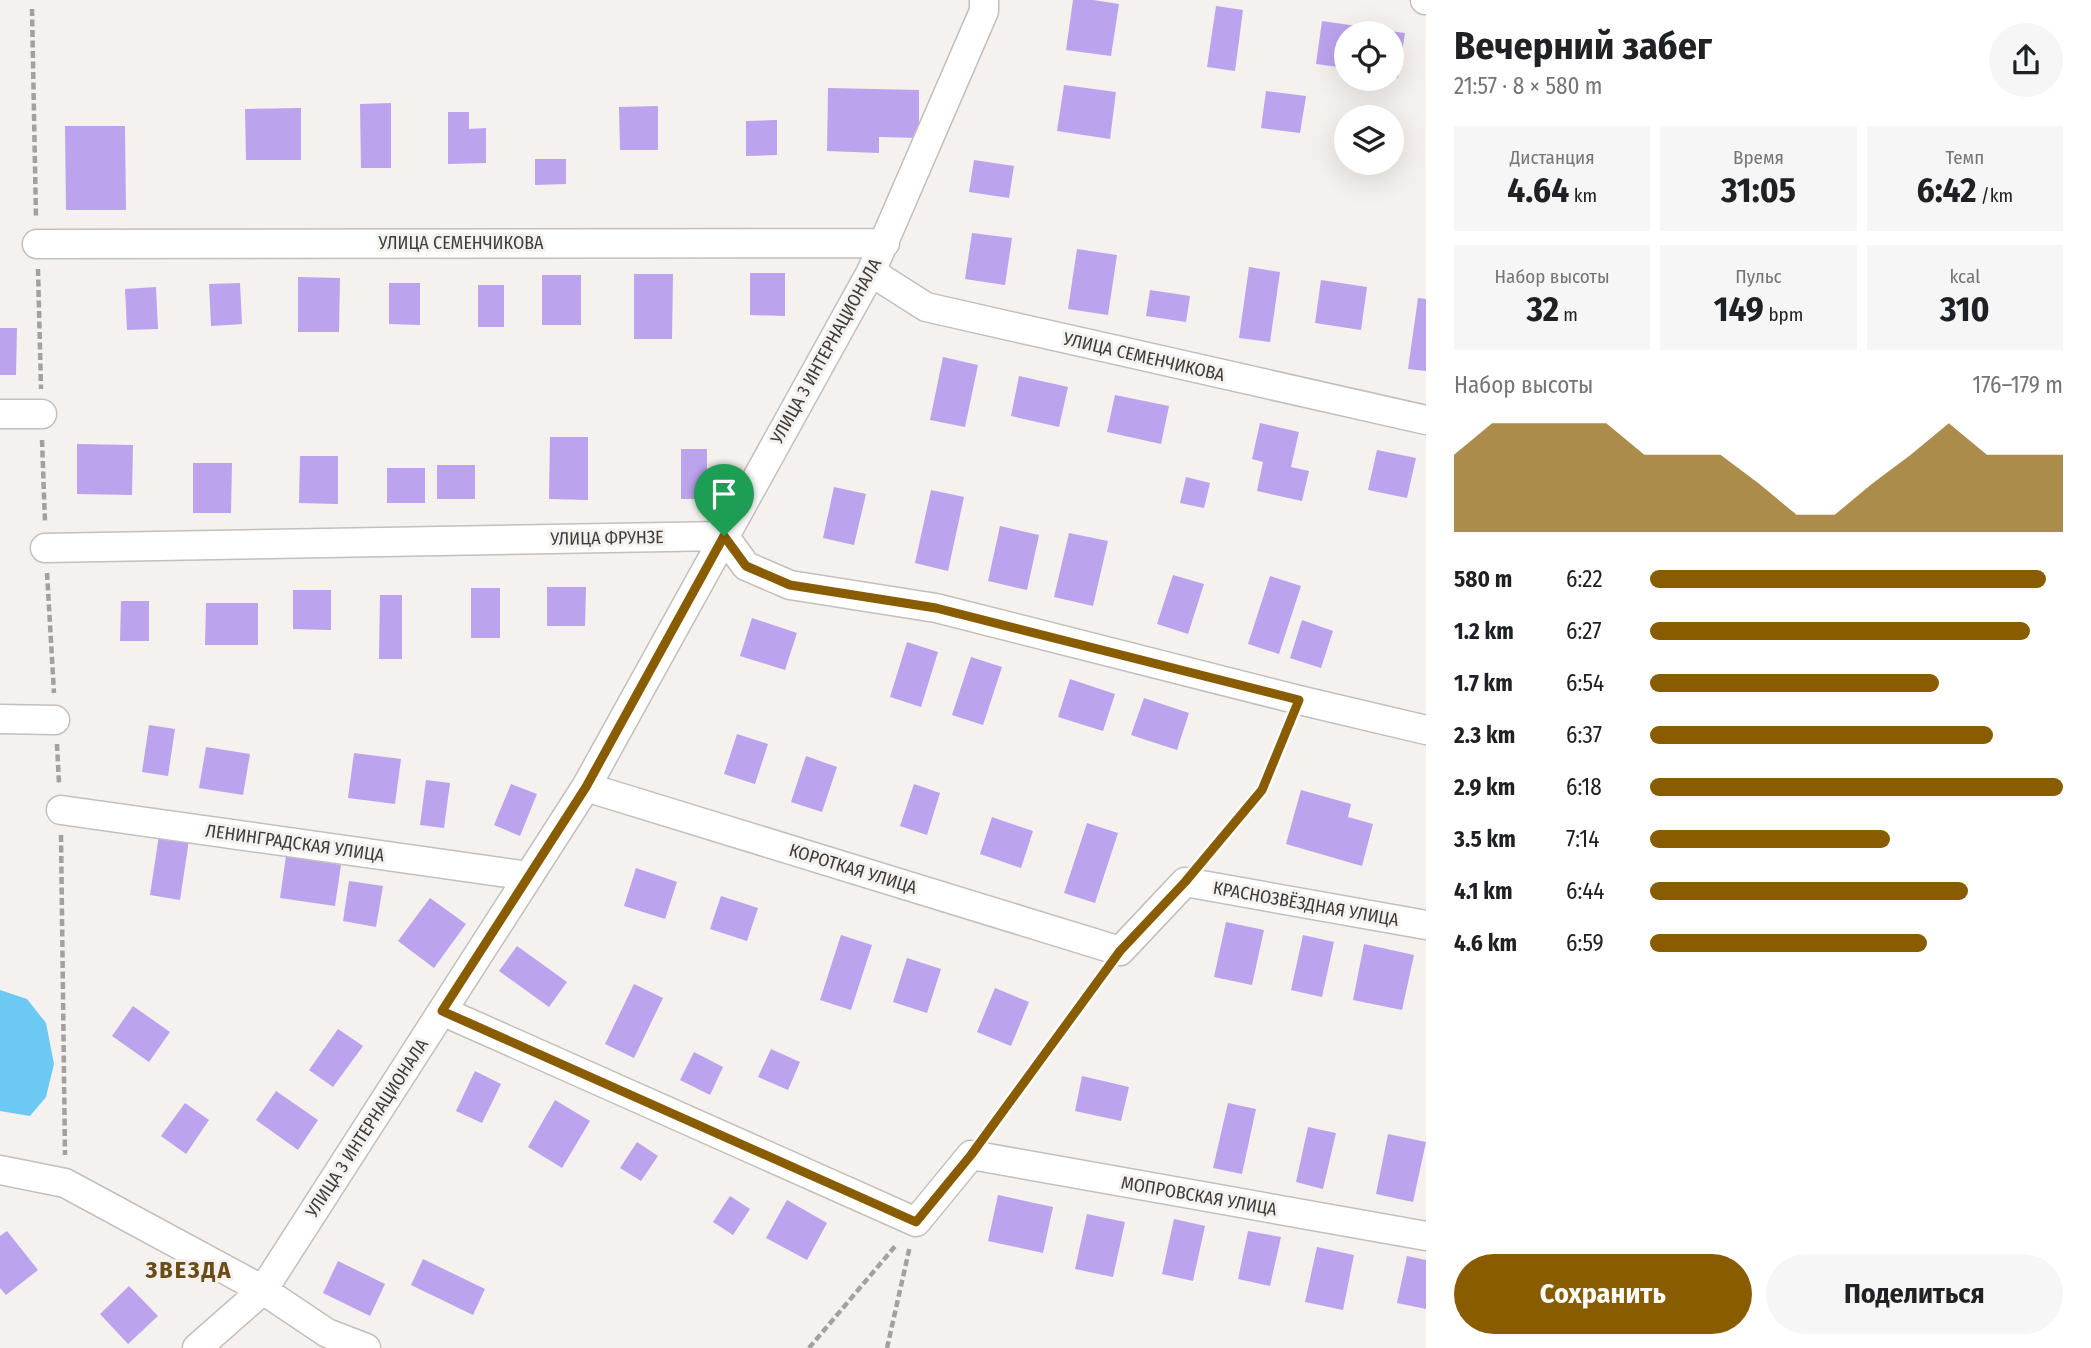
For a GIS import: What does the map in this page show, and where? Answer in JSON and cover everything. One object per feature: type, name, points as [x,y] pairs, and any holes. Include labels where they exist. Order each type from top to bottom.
[{"type":"street","name":"УЛИЦА 3 ИНТЕРНАЦИОНАЛА","points":[[197,1348],[263,1290],[586,787],[871,272],[984,11],[984,0]]},
{"type":"street","name":"УЛИЦА СЕМЕНЧИКОВА","points":[[37,244],[885,243]]},
{"type":"street","name":"УЛИЦА СЕМЕНЧИКОВА","points":[[871,272],[926,307],[1426,420]]},
{"type":"street","points":[[0,414],[42,414]]},
{"type":"street","points":[[724,536],[746,566],[790,585],[936,608],[1426,730]]},
{"type":"street","name":"УЛИЦА ФРУНЗЕ","points":[[46,548],[724,536]]},
{"type":"street","points":[[0,719],[55,720]]},
{"type":"street","name":"КОРОТКАЯ УЛИЦА","points":[[586,787],[1120,951]]},
{"type":"street","name":"ЛЕНИНГРАДСКАЯ УЛИЦА","points":[[61,810],[529,876]]},
{"type":"street","points":[[1120,951],[1185,882]]},
{"type":"street","name":"КРАСНОЗВЁЗДНАЯ УЛИЦА","points":[[1185,882],[1426,925]]},
{"type":"street","points":[[442,1011],[916,1222],[971,1155]]},
{"type":"street","name":"МОПРОВСКАЯ УЛИЦА","points":[[971,1155],[1426,1237]]},
{"type":"street","points":[[0,1170],[65,1183],[263,1290],[327,1334],[366,1348]]},
{"type":"path","points":[[32,9],[46,548],[61,810],[65,1183]]},
{"type":"path","points":[[1185,882],[1262,790],[1299,700]]},
{"type":"path","points":[[971,1155],[1120,951]]},
{"type":"path","points":[[809,1348],[916,1222]]},
{"type":"path","points":[[887,1348],[916,1222]]},
{"type":"water","points":[[0,990],[27,999],[46,1023],[54,1064],[46,1097],[30,1116],[0,1111]]},
{"type":"building","points":[[1073,0],[1119,4],[1111,56],[1066,50]]},
{"type":"building","points":[[1216,6],[1243,10],[1235,71],[1207,67]]},
{"type":"building","points":[[1322,21],[1334,23],[1334,66],[1316,64]]},
{"type":"building","points":[[1064,85],[1116,92],[1110,139],[1057,131]]},
{"type":"building","points":[[828,88],[919,90],[919,138],[879,137],[879,153],[827,151]]},
{"type":"building","points":[[1266,91],[1306,96],[1300,133],[1261,128]]},
{"type":"building","points":[[391,103],[391,168],[361,168],[360,104]]},
{"type":"building","points":[[658,106],[658,150],[620,150],[619,107]]},
{"type":"building","points":[[301,108],[301,160],[246,160],[245,109]]},
{"type":"building","points":[[448,112],[469,112],[469,129],[486,128],[486,163],[448,164]]},
{"type":"building","points":[[777,120],[777,155],[746,156],[746,121]]},
{"type":"building","points":[[65,126],[125,126],[126,210],[66,210]]},
{"type":"building","points":[[535,159],[566,159],[566,184],[535,185]]},
{"type":"building","points":[[974,160],[1014,166],[1009,198],[969,192]]},
{"type":"building","points":[[972,233],[1012,238],[1005,285],[965,279]]},
{"type":"building","points":[[1077,249],[1117,255],[1108,315],[1068,309]]},
{"type":"building","points":[[1249,267],[1280,272],[1270,342],[1239,338]]},
{"type":"building","points":[[750,273],[785,273],[785,316],[750,315]]},
{"type":"building","points":[[634,274],[673,274],[672,339],[634,339]]},
{"type":"building","points":[[542,275],[581,275],[581,325],[542,325]]},
{"type":"building","points":[[298,277],[340,278],[339,332],[298,332]]},
{"type":"building","points":[[1321,280],[1367,287],[1361,330],[1315,323]]},
{"type":"building","points":[[240,283],[242,324],[211,326],[209,284]]},
{"type":"building","points":[[389,283],[420,283],[420,325],[389,324]]},
{"type":"building","points":[[478,285],[504,285],[504,327],[478,327]]},
{"type":"building","points":[[156,287],[158,329],[127,330],[125,289]]},
{"type":"building","points":[[1150,290],[1190,296],[1186,322],[1146,316]]},
{"type":"building","points":[[1418,298],[1426,299],[1426,371],[1408,369]]},
{"type":"building","points":[[0,328],[17,328],[16,375],[0,375]]},
{"type":"building","points":[[943,357],[978,365],[965,427],[930,420]]},
{"type":"building","points":[[1019,376],[1068,387],[1059,427],[1011,416]]},
{"type":"building","points":[[1115,395],[1169,406],[1161,444],[1107,432]]},
{"type":"building","points":[[1260,423],[1299,432],[1291,467],[1309,471],[1302,501],[1257,491],[1263,462],[1252,459]]},
{"type":"building","points":[[550,437],[588,437],[588,500],[549,499]]},
{"type":"building","points":[[77,444],[133,445],[132,495],[77,494]]},
{"type":"building","points":[[681,449],[707,449],[707,499],[681,499]]},
{"type":"building","points":[[1377,450],[1416,458],[1407,498],[1368,490]]},
{"type":"building","points":[[300,456],[338,456],[338,504],[299,503]]},
{"type":"building","points":[[193,463],[232,463],[231,513],[193,513]]},
{"type":"building","points":[[437,465],[475,465],[475,499],[437,499]]},
{"type":"building","points":[[387,468],[425,468],[425,503],[387,503]]},
{"type":"building","points":[[1186,477],[1210,483],[1204,508],[1180,503]]},
{"type":"building","points":[[834,487],[866,494],[854,545],[823,538]]},
{"type":"building","points":[[931,490],[964,497],[948,571],[915,563]]},
{"type":"building","points":[[1000,526],[1039,535],[1027,590],[988,581]]},
{"type":"building","points":[[1069,533],[1108,541],[1093,606],[1054,597]]},
{"type":"building","points":[[1173,575],[1204,584],[1188,634],[1157,624]]},
{"type":"building","points":[[1270,576],[1301,586],[1279,654],[1248,644]]},
{"type":"building","points":[[547,587],[586,587],[585,626],[547,626]]},
{"type":"building","points":[[471,588],[500,588],[500,638],[471,638]]},
{"type":"building","points":[[293,590],[331,590],[331,630],[293,629]]},
{"type":"building","points":[[380,595],[402,595],[402,659],[379,659]]},
{"type":"building","points":[[121,601],[149,601],[149,641],[120,641]]},
{"type":"building","points":[[206,603],[258,603],[258,645],[205,645]]},
{"type":"building","points":[[752,618],[797,633],[785,670],[740,656]]},
{"type":"building","points":[[1302,620],[1333,631],[1321,668],[1290,658]]},
{"type":"building","points":[[907,642],[938,652],[921,707],[890,697]]},
{"type":"building","points":[[971,657],[1002,667],[983,725],[952,715]]},
{"type":"building","points":[[1070,679],[1115,694],[1103,731],[1058,717]]},
{"type":"building","points":[[1144,698],[1189,713],[1177,750],[1131,735]]},
{"type":"building","points":[[149,725],[175,729],[168,776],[142,772]]},
{"type":"building","points":[[737,734],[768,744],[755,784],[724,774]]},
{"type":"building","points":[[206,747],[250,754],[243,795],[199,788]]},
{"type":"building","points":[[354,753],[401,759],[395,804],[348,798]]},
{"type":"building","points":[[806,756],[837,767],[822,812],[791,802]]},
{"type":"building","points":[[426,780],[450,783],[444,828],[420,825]]},
{"type":"building","points":[[511,784],[537,794],[520,836],[494,825]]},
{"type":"building","points":[[914,784],[940,793],[927,835],[900,826]]},
{"type":"building","points":[[1301,790],[1351,804],[1348,817],[1373,824],[1362,866],[1286,844]]},
{"type":"building","points":[[992,817],[1033,831],[1021,868],[980,854]]},
{"type":"building","points":[[1087,823],[1118,833],[1095,903],[1064,893]]},
{"type":"building","points":[[159,835],[189,840],[180,900],[150,895]]},
{"type":"building","points":[[286,856],[341,865],[335,906],[280,898]]},
{"type":"building","points":[[636,868],[677,882],[665,919],[624,906]]},
{"type":"building","points":[[349,881],[383,886],[376,927],[343,921]]},
{"type":"building","points":[[721,896],[758,908],[747,941],[710,929]]},
{"type":"building","points":[[430,898],[466,924],[434,968],[398,941]]},
{"type":"building","points":[[1226,922],[1264,930],[1252,985],[1214,977]]},
{"type":"building","points":[[841,935],[872,945],[851,1010],[820,1000]]},
{"type":"building","points":[[1303,935],[1334,942],[1322,997],[1291,990]]},
{"type":"building","points":[[1364,944],[1414,955],[1402,1010],[1353,1000]]},
{"type":"building","points":[[517,946],[567,982],[549,1007],[499,971]]},
{"type":"building","points":[[907,958],[941,969],[927,1013],[893,1002]]},
{"type":"building","points":[[634,984],[663,998],[634,1058],[605,1044]]},
{"type":"building","points":[[995,988],[1029,1002],[1011,1046],[977,1032]]},
{"type":"building","points":[[133,1006],[170,1032],[149,1062],[112,1036]]},
{"type":"building","points":[[338,1029],[363,1046],[333,1087],[309,1070]]},
{"type":"building","points":[[771,1049],[800,1062],[788,1090],[758,1077]]},
{"type":"building","points":[[694,1052],[723,1067],[710,1095],[680,1080]]},
{"type":"building","points":[[475,1071],[501,1084],[482,1123],[456,1111]]},
{"type":"building","points":[[1082,1076],[1129,1087],[1121,1121],[1075,1111]]},
{"type":"building","points":[[276,1091],[318,1120],[298,1150],[256,1120]]},
{"type":"building","points":[[555,1100],[590,1121],[562,1168],[528,1147]]},
{"type":"building","points":[[185,1103],[209,1120],[186,1154],[161,1136]]},
{"type":"building","points":[[1228,1103],[1256,1109],[1242,1174],[1213,1168]]},
{"type":"building","points":[[1308,1127],[1336,1133],[1323,1189],[1296,1182]]},
{"type":"building","points":[[1388,1134],[1426,1142],[1413,1202],[1376,1194]]},
{"type":"building","points":[[637,1142],[658,1156],[641,1181],[620,1168]]},
{"type":"building","points":[[998,1195],[1053,1207],[1043,1253],[988,1241]]},
{"type":"building","points":[[730,1196],[750,1209],[733,1235],[713,1222]]},
{"type":"building","points":[[787,1200],[827,1223],[807,1260],[766,1238]]},
{"type":"building","points":[[1087,1214],[1125,1222],[1113,1277],[1075,1269]]},
{"type":"building","points":[[1174,1219],[1205,1226],[1193,1281],[1162,1274]]},
{"type":"building","points":[[7,1231],[38,1270],[6,1295],[0,1288],[0,1236]]},
{"type":"building","points":[[1248,1231],[1281,1237],[1270,1286],[1238,1279]]},
{"type":"building","points":[[1317,1247],[1354,1255],[1343,1310],[1305,1302]]},
{"type":"building","points":[[1407,1256],[1426,1260],[1426,1309],[1397,1303]]},
{"type":"building","points":[[423,1259],[485,1289],[473,1315],[411,1285]]},
{"type":"building","points":[[338,1261],[385,1284],[370,1316],[323,1293]]},
{"type":"building","points":[[129,1286],[158,1316],[128,1344],[100,1314]]},
{"type":"district","name":"ЗВЕЗДА","points":[[189,1270]]},
{"type":"route","points":[[724,536],[746,566],[790,585],[936,608],[1299,700],[1262,790],[1185,882],[1120,951],[971,1155],[916,1222],[442,1011],[586,787],[724,536]]}]
